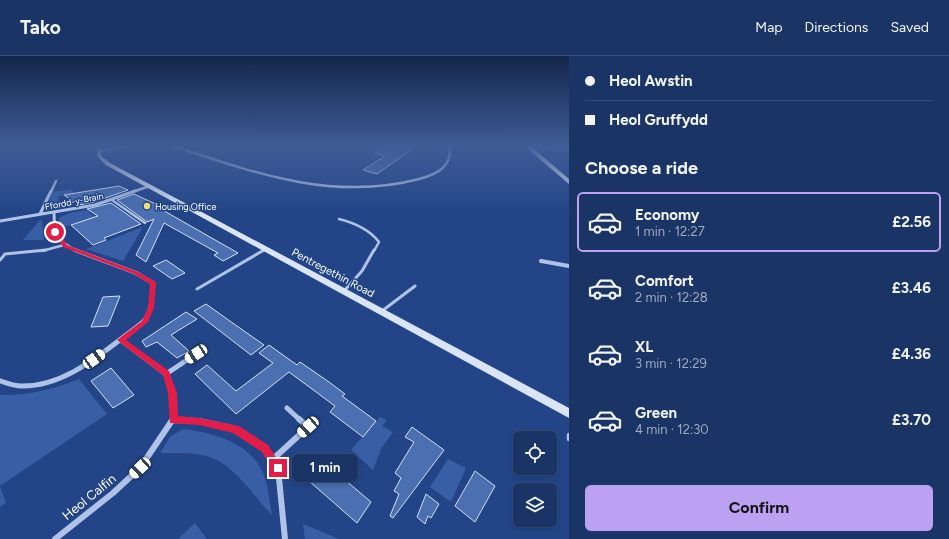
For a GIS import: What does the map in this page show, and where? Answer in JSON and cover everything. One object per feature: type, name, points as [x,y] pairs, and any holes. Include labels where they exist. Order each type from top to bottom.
[{"type":"street","name":"Pentregethin Road","points":[[115,168],[569,412]]},
{"type":"street","points":[[245,168],[296,183],[326,187],[359,188],[408,182],[435,174],[443,168]]},
{"type":"street","points":[[552,168],[569,182]]},
{"type":"street","points":[[40,214],[56,181]]},
{"type":"street","name":"Ffordd-y-Brain","points":[[0,221],[112,200],[150,186]]},
{"type":"street","points":[[0,382],[20,386],[49,382],[74,372],[121,340],[144,322],[151,308],[153,284],[136,273],[64,245],[54,229],[54,212]]},
{"type":"street","points":[[541,261],[569,266]]},
{"type":"street","points":[[121,340],[166,374],[172,393],[173,420],[199,422],[236,429],[265,448],[278,468],[285,539]]},
{"type":"street","points":[[166,374],[196,354]]},
{"type":"street","points":[[272,460],[308,427],[287,408]]},
{"type":"street","name":"Heol Calfin","points":[[55,539],[113,493],[140,468],[173,420]]},
{"type":"lane","points":[[112,200],[145,223]]},
{"type":"lane","points":[[339,219],[351,222],[363,228],[374,235],[379,242],[362,271],[344,291]]},
{"type":"lane","points":[[0,260],[5,254],[38,252],[64,245]]},
{"type":"lane","points":[[197,289],[265,249]]},
{"type":"lane","points":[[382,311],[415,286]]},
{"type":"shaded area","points":[[72,189],[73,194],[58,196],[59,205],[70,203],[70,205],[54,208],[46,206],[53,192]]},
{"type":"shaded area","points":[[86,210],[95,217],[60,228],[59,218],[69,213]]},
{"type":"shaded area","points":[[40,220],[42,221],[44,240],[23,240]]},
{"type":"shaded area","points":[[143,227],[123,261],[86,249]]},
{"type":"shaded area","points":[[79,379],[107,414],[0,486],[0,395],[40,391]]},
{"type":"shaded area","points":[[380,417],[387,420],[382,426],[393,432],[381,449],[373,470],[351,450]]},
{"type":"shaded area","points":[[183,429],[215,435],[226,439],[236,444],[253,458],[263,472],[265,478],[272,515],[234,473],[216,460],[195,454],[160,453],[170,437]]},
{"type":"shaded area","points":[[448,459],[466,468],[451,502],[430,487]]},
{"type":"shaded area","points":[[0,486],[6,503],[0,507]]},
{"type":"shaded area","points":[[195,523],[207,539],[178,539]]},
{"type":"shaded area","points":[[303,524],[339,539],[305,539]]},
{"type":"building","points":[[367,168],[386,168],[377,174],[363,170]]},
{"type":"building","points":[[119,186],[128,190],[94,202],[79,205],[64,195]]},
{"type":"building","points":[[134,194],[162,207],[159,208],[238,253],[223,261],[214,255],[218,253],[164,223],[146,262],[136,255],[154,219],[147,222],[117,200]]},
{"type":"building","points":[[111,203],[141,224],[104,238],[106,240],[93,245],[71,225],[98,216],[87,209]]},
{"type":"building","points":[[166,260],[185,273],[172,279],[153,266]]},
{"type":"building","points":[[120,296],[108,326],[91,327],[103,297]]},
{"type":"building","points":[[206,304],[264,345],[251,355],[194,311]]},
{"type":"building","points":[[186,312],[197,319],[171,335],[189,351],[177,358],[157,342],[146,347],[142,341]]},
{"type":"building","points":[[269,345],[297,365],[300,362],[329,382],[345,394],[342,396],[376,421],[363,437],[330,412],[335,406],[289,372],[236,414],[195,374],[207,365],[236,391],[273,363],[259,353]]},
{"type":"building","points":[[111,368],[134,395],[113,408],[91,381]]},
{"type":"building","points":[[412,427],[444,450],[393,518],[390,516],[399,494],[394,491],[401,478],[395,473],[414,442],[405,437]]},
{"type":"building","points":[[317,456],[371,502],[357,523],[301,474]]},
{"type":"building","points":[[475,471],[495,486],[475,522],[455,506]]},
{"type":"building","points":[[426,494],[439,504],[431,518],[428,516],[425,524],[417,517]]},
{"type":"place","name":"Housing Office","points":[[147,206]]},
{"type":"route","points":[[55,232],[65,246],[136,273],[153,284],[151,308],[144,322],[121,340],[166,374],[172,393],[173,420],[199,422],[236,429],[265,448],[278,468]]}]
